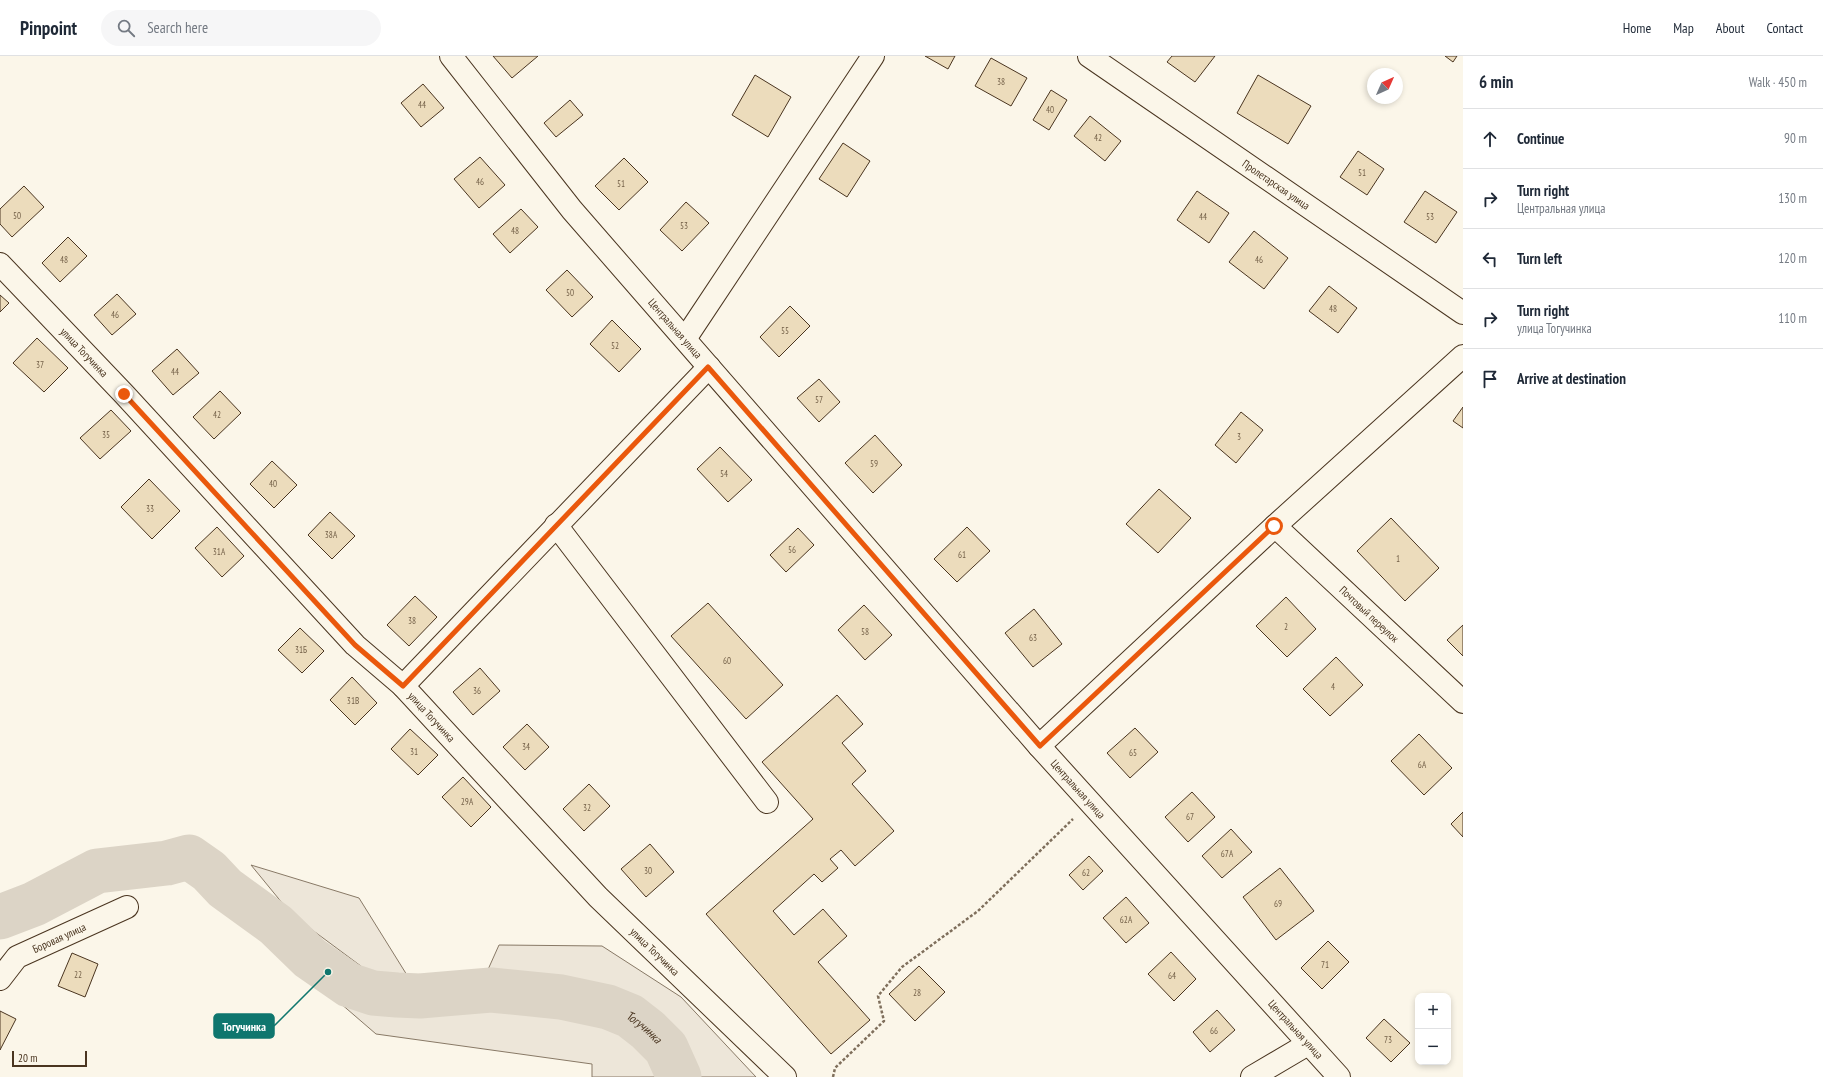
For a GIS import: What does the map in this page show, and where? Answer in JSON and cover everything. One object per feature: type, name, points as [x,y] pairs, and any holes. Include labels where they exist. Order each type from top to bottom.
[{"type":"street","name":"Центральная улица","points":[[451,56],[572,210],[708,367],[1090,803],[1339,1077]]},
{"type":"street","points":[[685,339],[873,56]]},
{"type":"street","name":"Пролетарская улица","points":[[1089,56],[1463,313]]},
{"type":"street","name":"улица Тогучинка","points":[[0,264],[124,394],[355,645],[403,686],[598,898],[785,1077]]},
{"type":"street","points":[[1040,746],[1274,526],[1463,356]]},
{"type":"street","points":[[403,686],[708,367]]},
{"type":"street","points":[[556,525],[767,802]]},
{"type":"street","name":"Почтовый переулок","points":[[1274,526],[1463,702]]},
{"type":"street","name":"Боровая улица","points":[[0,980],[17,957],[127,907]]},
{"type":"street","points":[[1252,1077],[1308,1044]]},
{"type":"path","points":[[833,1077],[835,1068],[884,1021],[878,996],[902,967],[978,911],[1090,803]]},
{"type":"shaded area","points":[[251,865],[359,898],[420,996],[486,974],[499,945],[602,946],[681,997],[756,1077],[592,1077],[592,1064],[376,1034],[318,984],[392,1005],[377,978],[292,915]]},
{"type":"building","points":[[493,56],[538,56],[512,78]]},
{"type":"building","points":[[925,56],[955,56],[948,69]]},
{"type":"building","points":[[1172,56],[1215,56],[1195,82],[1167,62]]},
{"type":"building","points":[[1445,56],[1457,56],[1453,62]]},
{"type":"building","points":[[991,58],[1027,78],[1011,106],[975,86]]},
{"type":"building","points":[[755,75],[791,97],[768,137],[732,115]]},
{"type":"building","points":[[1258,75],[1311,106],[1288,144],[1237,113]]},
{"type":"building","points":[[423,84],[444,108],[421,127],[401,103]]},
{"type":"building","points":[[1051,90],[1067,100],[1049,130],[1033,120]]},
{"type":"building","points":[[570,100],[583,115],[556,137],[544,123]]},
{"type":"building","points":[[1090,116],[1121,141],[1105,161],[1074,136]]},
{"type":"building","points":[[843,143],[870,161],[847,197],[819,179]]},
{"type":"building","points":[[1358,151],[1384,169],[1367,195],[1340,177]]},
{"type":"building","points":[[480,157],[505,185],[479,208],[454,179]]},
{"type":"building","points":[[624,158],[648,182],[619,210],[595,186]]},
{"type":"building","points":[[24,186],[44,207],[12,237],[0,224],[0,209]]},
{"type":"building","points":[[1197,191],[1229,213],[1209,243],[1177,220]]},
{"type":"building","points":[[1425,191],[1457,212],[1436,243],[1404,222]]},
{"type":"building","points":[[686,202],[709,223],[682,251],[660,230]]},
{"type":"building","points":[[521,209],[538,227],[510,253],[493,234]]},
{"type":"building","points":[[1254,231],[1288,258],[1264,289],[1229,262]]},
{"type":"building","points":[[68,237],[87,256],[60,282],[42,263]]},
{"type":"building","points":[[567,270],[593,297],[572,317],[546,290]]},
{"type":"building","points":[[1329,286],[1357,308],[1338,333],[1309,311]]},
{"type":"building","points":[[117,294],[136,314],[112,335],[94,315]]},
{"type":"building","points":[[0,295],[9,303],[0,312]]},
{"type":"building","points":[[790,306],[810,326],[779,357],[760,337]]},
{"type":"building","points":[[612,320],[641,349],[619,372],[590,344]]},
{"type":"building","points":[[37,338],[68,368],[44,392],[13,363]]},
{"type":"building","points":[[177,349],[199,373],[173,395],[152,371]]},
{"type":"building","points":[[819,379],[840,402],[819,422],[797,398]]},
{"type":"building","points":[[220,391],[241,413],[214,439],[193,417]]},
{"type":"building","points":[[1463,407],[1463,428],[1453,421]]},
{"type":"building","points":[[111,410],[131,431],[100,459],[80,438]]},
{"type":"building","points":[[1241,412],[1263,430],[1236,463],[1215,445]]},
{"type":"building","points":[[875,435],[902,465],[873,493],[845,463]]},
{"type":"building","points":[[720,447],[752,480],[728,502],[697,469]]},
{"type":"building","points":[[272,461],[297,485],[274,508],[250,484]]},
{"type":"building","points":[[149,479],[180,511],[152,539],[121,507]]},
{"type":"building","points":[[1159,489],[1191,518],[1158,553],[1126,524]]},
{"type":"building","points":[[330,512],[355,536],[332,559],[308,535]]},
{"type":"building","points":[[1391,518],[1439,568],[1405,601],[1357,551]]},
{"type":"building","points":[[217,527],[244,556],[222,577],[195,548]]},
{"type":"building","points":[[967,527],[990,551],[957,582],[934,559]]},
{"type":"building","points":[[798,528],[814,545],[786,572],[770,555]]},
{"type":"building","points":[[415,596],[437,617],[409,646],[387,625]]},
{"type":"building","points":[[1286,597],[1316,629],[1287,657],[1256,626]]},
{"type":"building","points":[[708,603],[783,685],[746,719],[671,636]]},
{"type":"building","points":[[864,605],[892,635],[865,660],[838,630]]},
{"type":"building","points":[[1034,609],[1062,644],[1033,667],[1005,633]]},
{"type":"building","points":[[1463,625],[1463,656],[1447,640]]},
{"type":"building","points":[[300,628],[324,651],[302,673],[278,650]]},
{"type":"building","points":[[1336,657],[1363,685],[1330,716],[1303,689]]},
{"type":"building","points":[[480,668],[500,691],[473,715],[453,692]]},
{"type":"building","points":[[352,677],[377,703],[355,725],[330,700]]},
{"type":"building","points":[[837,695],[863,724],[842,743],[866,771],[852,784],[894,831],[855,866],[841,850],[830,859],[838,868],[822,882],[814,874],[773,911],[794,935],[823,909],[847,936],[818,962],[870,1020],[831,1054],[706,914],[813,819],[762,762]]},
{"type":"building","points":[[527,724],[549,747],[525,770],[503,747]]},
{"type":"building","points":[[1135,728],[1158,752],[1130,778],[1107,753]]},
{"type":"building","points":[[410,729],[438,755],[418,775],[391,749]]},
{"type":"building","points":[[1419,734],[1452,768],[1424,795],[1391,761]]},
{"type":"building","points":[[463,777],[491,807],[471,827],[442,797]]},
{"type":"building","points":[[589,784],[610,806],[584,831],[563,809]]},
{"type":"building","points":[[1192,792],[1215,817],[1188,842],[1165,817]]},
{"type":"building","points":[[1463,812],[1463,837],[1451,824]]},
{"type":"building","points":[[1231,829],[1252,852],[1222,878],[1202,856]]},
{"type":"building","points":[[650,844],[674,872],[646,897],[621,869]]},
{"type":"building","points":[[1089,856],[1103,871],[1083,890],[1069,875]]},
{"type":"building","points":[[1280,868],[1314,911],[1276,940],[1243,897]]},
{"type":"building","points":[[1126,897],[1149,923],[1126,943],[1103,918]]},
{"type":"building","points":[[1328,941],[1349,962],[1322,989],[1301,968]]},
{"type":"building","points":[[1171,952],[1196,979],[1174,1001],[1148,974]]},
{"type":"building","points":[[72,953],[98,964],[85,997],[58,986]]},
{"type":"building","points":[[919,966],[945,992],[915,1021],[889,994]]},
{"type":"building","points":[[1217,1010],[1235,1030],[1210,1052],[1193,1032]]},
{"type":"building","points":[[0,1011],[16,1019],[0,1050]]},
{"type":"building","points":[[1384,1019],[1410,1043],[1391,1062],[1366,1038]]},
{"type":"waterway","name":"Тогучинка","points":[[0,917],[34,904],[97,871],[167,863],[189,857],[209,871],[225,888],[276,925],[310,958],[349,985],[373,993],[420,996],[491,990],[561,997],[608,1007],[630,1016],[648,1030],[666,1048],[679,1077]]},
{"type":"place","name":"Тогучинка","points":[[328,972]]},
{"type":"route","points":[[124,394],[355,645],[403,686],[708,367],[1040,746],[1274,526]]}]
